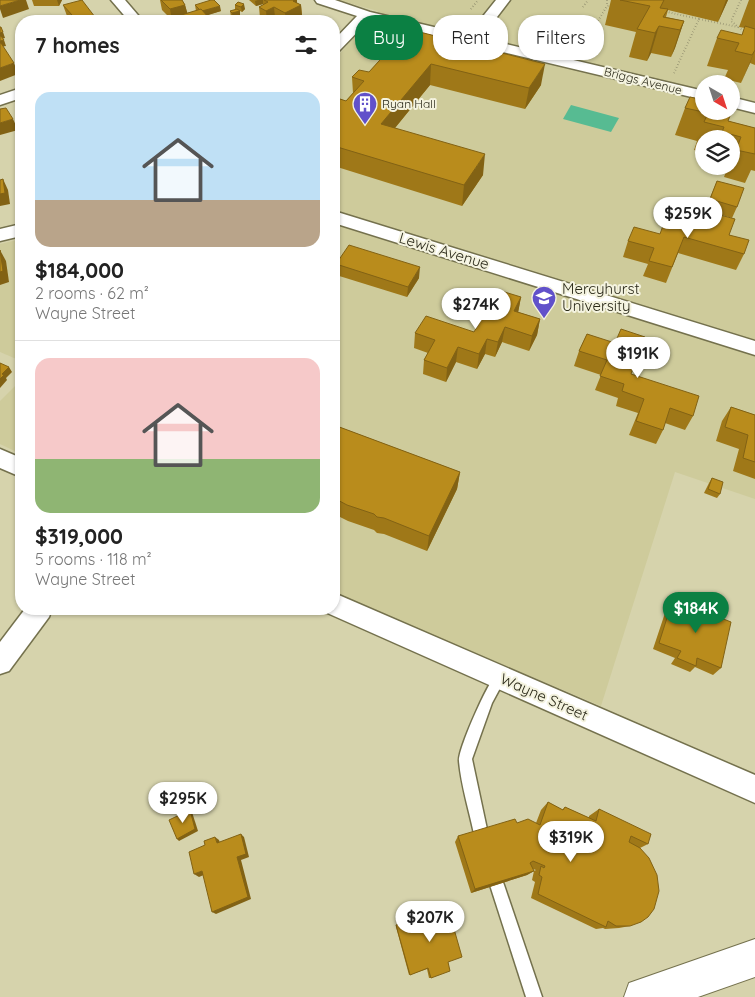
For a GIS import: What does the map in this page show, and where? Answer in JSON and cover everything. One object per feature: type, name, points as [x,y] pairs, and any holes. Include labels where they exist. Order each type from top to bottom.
[{"type":"main road","points":[[643,997],[755,958]]},
{"type":"street","points":[[118,0],[131,15]]},
{"type":"street","name":"Briggs Avenue","points":[[322,0],[366,15]]},
{"type":"street","points":[[491,15],[502,0]]},
{"type":"street","points":[[340,42],[355,26]]},
{"type":"street","name":"Briggs Avenue","points":[[508,49],[695,94]]},
{"type":"street","points":[[0,100],[15,95]]},
{"type":"street","points":[[740,104],[755,108]]},
{"type":"street","name":"Lewis Avenue","points":[[340,219],[755,348]]},
{"type":"street","points":[[0,235],[15,231]]},
{"type":"street","points":[[0,458],[15,465]]},
{"type":"street","name":"Wayne Street","points":[[340,607],[755,789]]},
{"type":"street","points":[[0,662],[35,615]]},
{"type":"lane","points":[[481,834],[465,759],[487,700],[500,677]]},
{"type":"lane","points":[[497,885],[534,997]]},
{"type":"path","points":[[471,9],[478,0]]},
{"type":"path","points":[[583,6],[588,0]]},
{"type":"path","points":[[602,15],[607,6],[607,0]]},
{"type":"path","points":[[741,0],[732,21],[746,33]]},
{"type":"path","points":[[607,6],[615,4]]},
{"type":"path","points":[[661,11],[738,27]]},
{"type":"path","points":[[672,77],[699,19]]},
{"type":"shaded area","name":"Mercyhurst University","points":[[337,0],[755,0],[755,499],[675,472],[601,706],[340,596],[340,53],[355,37],[355,60],[423,60],[423,15],[374,15],[378,11]]},
{"type":"shaded area","points":[[15,240],[15,358],[0,352],[0,244]]},
{"type":"shaded area","points":[[15,386],[15,451],[0,444],[0,401]]},
{"type":"green space","points":[[571,105],[619,118],[611,132],[563,119]]},
{"type":"building","points":[[0,0],[20,0],[0,6]]},
{"type":"building","points":[[82,0],[93,15],[72,15],[63,5]]},
{"type":"building","points":[[161,0],[182,0],[185,5],[170,9]]},
{"type":"building","points":[[214,0],[220,6],[202,11],[195,5]]},
{"type":"building","points":[[264,0],[295,0],[293,1],[301,5],[285,13],[274,7],[266,11],[259,7],[268,2]]},
{"type":"building","points":[[620,0],[664,0],[660,8],[668,9],[663,17],[684,21],[680,30],[659,26],[655,33],[637,29],[650,6]]},
{"type":"building","points":[[238,2],[244,4],[241,7],[235,5]]},
{"type":"building","points":[[201,9],[206,15],[181,15]]},
{"type":"building","points":[[237,9],[240,11],[232,13],[230,11]]},
{"type":"building","points":[[745,26],[755,29],[755,50],[752,55],[735,51],[739,43],[717,38],[721,30],[742,35]]},
{"type":"building","points":[[423,33],[433,35],[433,60],[508,60],[508,55],[518,57],[518,60],[529,60],[545,64],[529,88],[431,64],[381,124],[485,154],[464,185],[340,148],[340,99],[346,101],[364,81],[352,77],[359,70],[369,72],[380,60],[423,60]]},
{"type":"building","points":[[0,43],[14,63],[0,68]]},
{"type":"building","points":[[690,97],[695,98],[695,110],[685,108]]},
{"type":"building","points":[[6,108],[13,119],[0,123],[0,109]]},
{"type":"building","points":[[705,120],[728,120],[755,128],[755,154],[740,151],[740,130],[723,130],[724,127],[704,122]]},
{"type":"building","points":[[3,179],[5,193],[0,194],[0,180]]},
{"type":"building","points":[[717,181],[744,188],[737,207],[710,199]]},
{"type":"building","points":[[713,213],[735,219],[729,235],[749,240],[744,254],[684,237],[672,267],[649,261],[654,248],[628,241],[634,227],[660,234],[664,223],[685,229],[687,223],[707,228]]},
{"type":"building","points":[[349,245],[420,267],[408,287],[340,265],[340,258]]},
{"type":"building","points":[[0,250],[3,271],[0,272]]},
{"type":"building","points":[[498,290],[521,297],[514,311],[540,319],[532,336],[505,327],[498,342],[487,339],[479,354],[458,347],[447,368],[424,360],[435,340],[415,333],[426,316],[474,332]]},
{"type":"building","points":[[621,329],[645,337],[631,374],[699,396],[693,416],[670,408],[663,430],[636,421],[644,399],[622,391],[624,384],[600,376],[607,360],[579,351],[587,334],[615,343]]},
{"type":"building","points":[[0,363],[9,367],[0,379]]},
{"type":"building","points":[[731,407],[755,415],[755,462],[743,458],[748,435],[725,427]]},
{"type":"building","points":[[340,427],[460,472],[429,536],[340,501]]},
{"type":"building","points":[[712,478],[723,482],[720,494],[708,489]]},
{"type":"building","points":[[673,599],[731,622],[721,668],[697,658],[696,666],[677,658],[681,651],[659,643]]},
{"type":"building","points":[[548,802],[563,810],[565,807],[596,821],[599,809],[651,834],[648,844],[631,836],[629,842],[640,848],[649,858],[657,875],[659,891],[654,909],[648,917],[630,926],[616,926],[608,921],[606,927],[538,894],[542,877],[539,875],[541,866],[544,868],[545,866],[533,861],[530,863],[534,871],[475,889],[458,836],[515,819],[517,823],[528,819],[540,825]]},
{"type":"building","points":[[190,810],[195,829],[177,839],[169,820]]},
{"type":"building","points":[[241,834],[246,854],[237,857],[248,897],[212,912],[202,871],[194,874],[189,852],[205,845],[204,841],[215,837],[217,843]]},
{"type":"building","points":[[448,908],[462,957],[448,962],[450,971],[431,978],[428,968],[410,975],[396,925]]},
{"type":"place","name":"Ryan Hall","points":[[365,125]]},
{"type":"place","name":"Mercyhurst University","points":[[544,319]]}]
